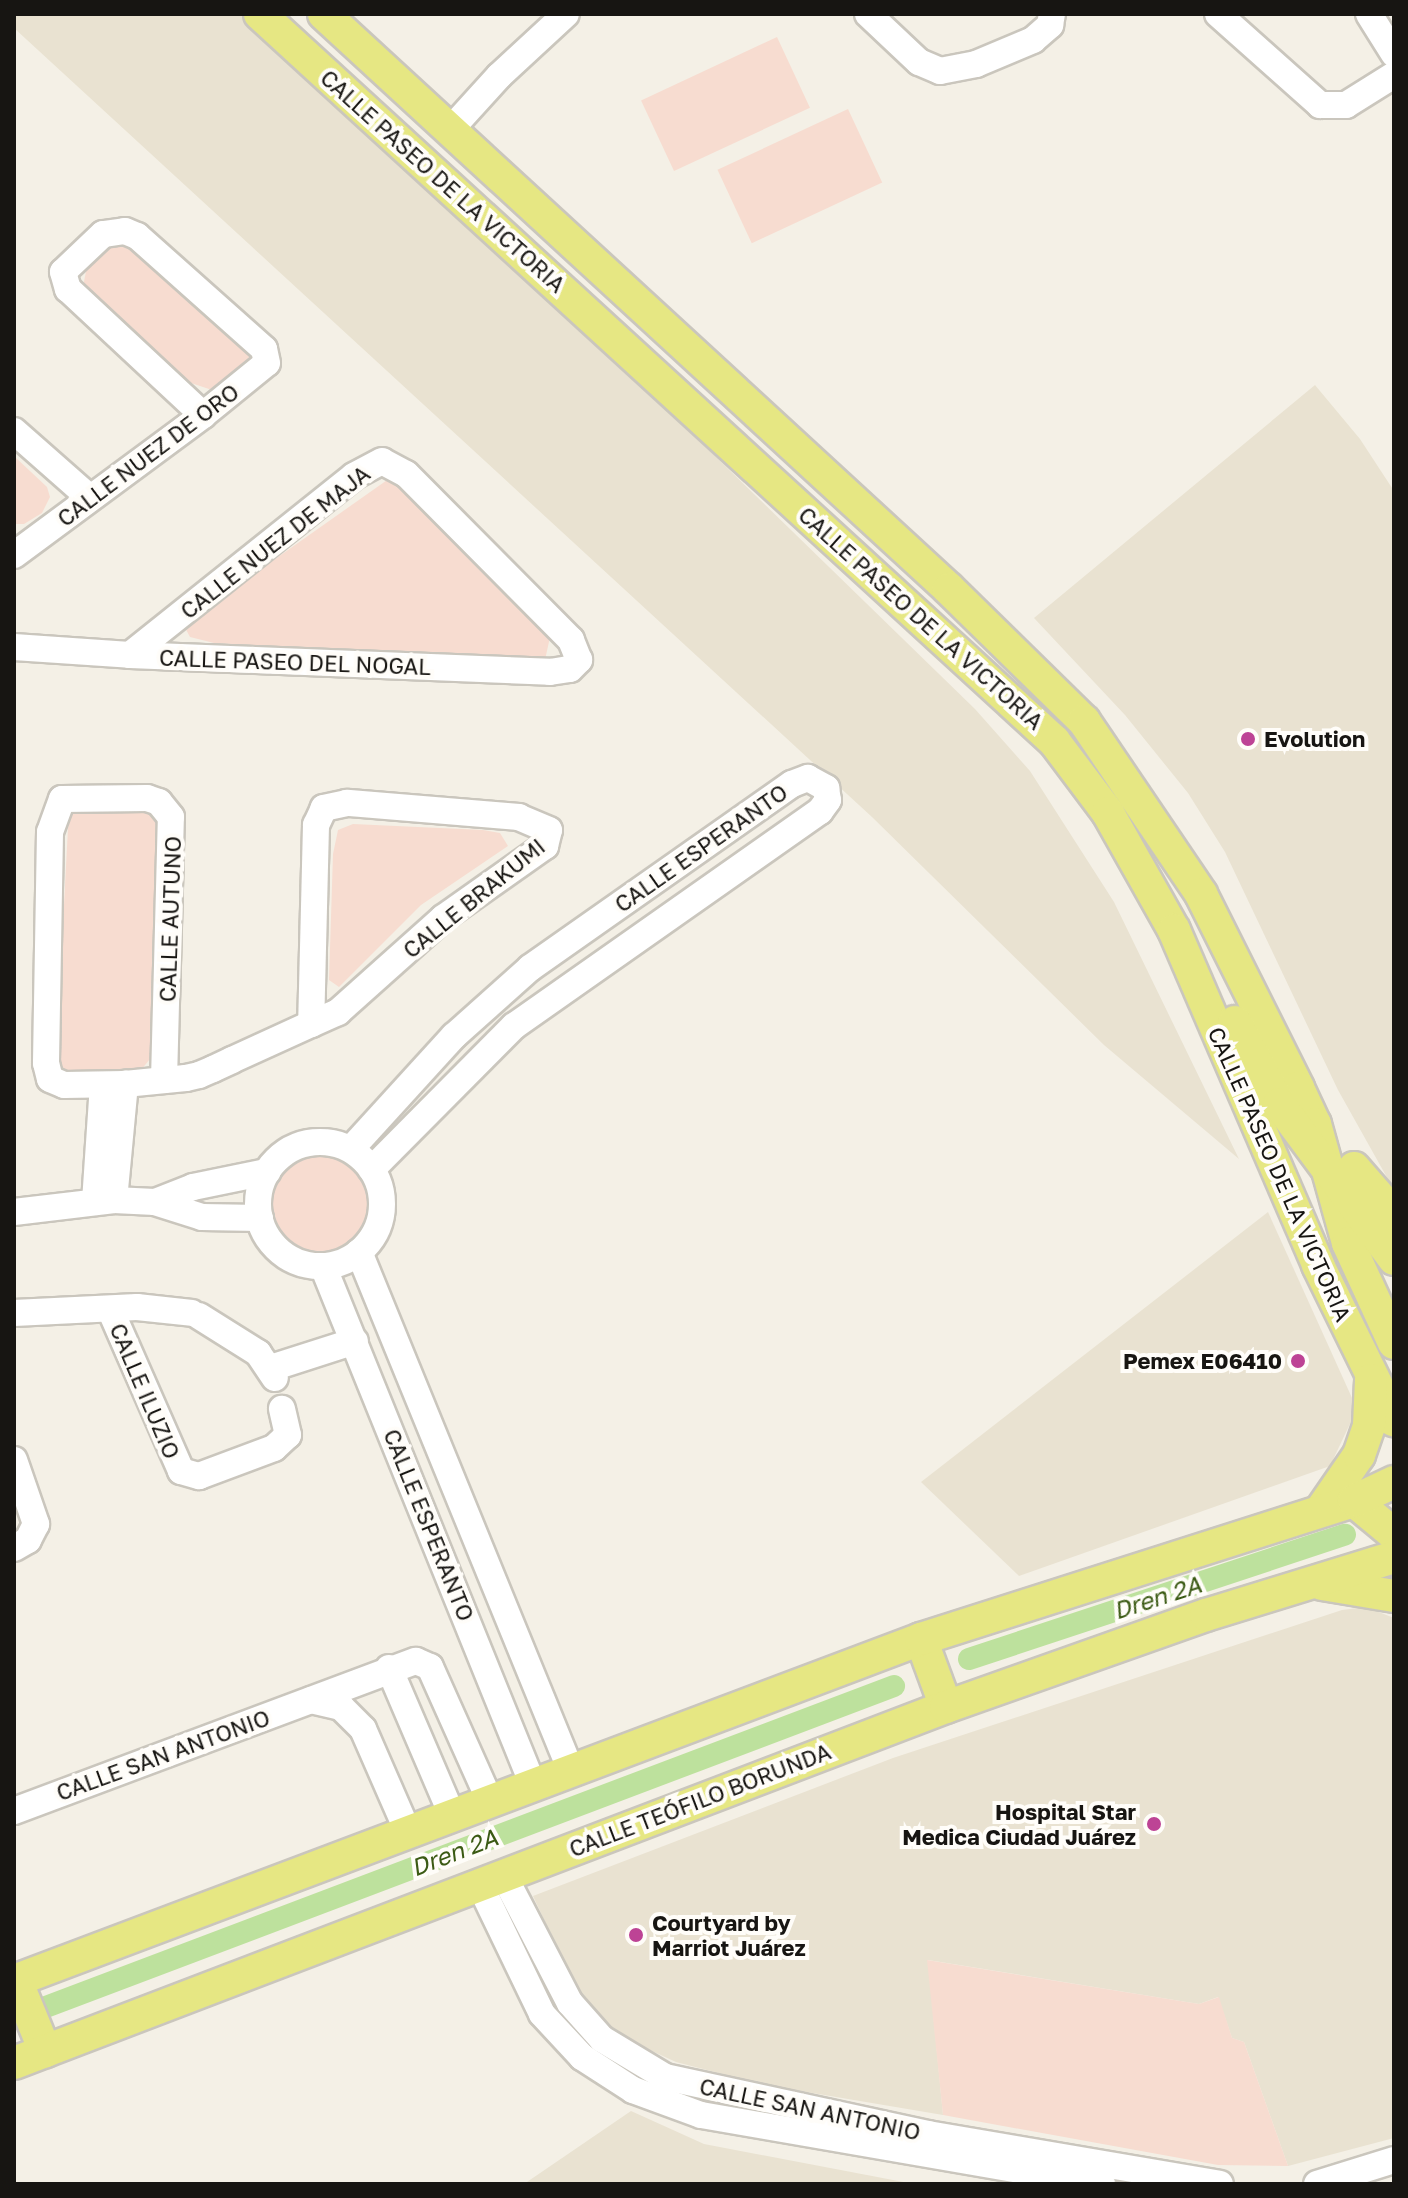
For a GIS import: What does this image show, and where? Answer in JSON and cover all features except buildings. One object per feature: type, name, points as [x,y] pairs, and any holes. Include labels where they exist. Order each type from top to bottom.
[{"type":"main road","name":"CALLE PASEO DE LA VICTORIA","points":[[260,14],[1054,741],[1108,813],[1174,930],[1371,1377],[1394,1420]]},
{"type":"main road","name":"CALLE PASEO DE LA VICTORIA","points":[[324,14],[949,589],[1084,721],[1137,791],[1201,894],[1315,1124],[1322,1161],[1364,1285],[1394,1343]]},
{"type":"main road","points":[[860,561],[874,560],[928,596],[949,589]]},
{"type":"main road","points":[[1174,930],[1210,975],[1279,1104],[1394,1259]]},
{"type":"main road","points":[[1315,1124],[1394,1214]]},
{"type":"main road","points":[[1321,1510],[1359,1455],[1369,1426],[1371,1377]]},
{"type":"main road","points":[[41,2041],[17,1985],[452,1815],[921,1639],[1354,1501],[1394,1482]]},
{"type":"main road","points":[[1354,1501],[1394,1534]]},
{"type":"main road","name":"CALLE TEÓFILO BORUNDA","points":[[14,2063],[41,2041],[491,1879],[946,1707],[1394,1557]]},
{"type":"main road","points":[[1314,1583],[1394,1596]]},
{"type":"main road","points":[[921,1639],[946,1707]]},
{"type":"street","points":[[450,130],[507,67],[566,14]]},
{"type":"street","points":[[868,14],[919,62],[940,71],[976,64],[1033,40],[1050,25],[1052,14]]},
{"type":"street","points":[[1218,14],[1320,105],[1346,105],[1394,75]]},
{"type":"street","points":[[1369,14],[1394,54]]},
{"type":"street","name":"CALLE NUEZ DE ORO","points":[[15,554],[203,415],[263,369],[268,359],[264,349],[125,231],[103,234],[63,272],[68,289],[203,415]]},
{"type":"street","points":[[14,431],[90,498]]},
{"type":"street","name":"CALLE NUEZ DE MAJA","points":[[130,655],[354,476],[382,461],[406,474],[571,640],[578,653],[575,665]]},
{"type":"street","name":"CALLE PASEO DEL NOGAL","points":[[14,647],[130,655],[550,672],[575,665]]},
{"type":"street","name":"CALLE ESPERANTO","points":[[351,1149],[501,993],[801,779],[816,779],[826,788],[828,800],[820,811],[514,1026],[372,1169]]},
{"type":"street","name":"CALLE AUTUNO","points":[[47,1073],[50,832],[57,806],[70,795],[147,798],[166,807],[174,828],[164,1080]]},
{"type":"street","name":"CALLE BRAKUMI","points":[[47,1073],[64,1085],[114,1085],[199,1075],[311,1024],[351,1003],[443,918],[534,855],[545,846],[549,830],[519,817],[347,803],[324,808],[316,825],[311,1024]]},
{"type":"street","points":[[724,832],[747,861]]},
{"type":"street","points":[[104,1201],[114,1085]]},
{"type":"street","points":[[328,1141],[351,1149],[372,1169],[382,1190],[382,1213],[374,1235],[359,1252],[323,1266],[283,1253],[260,1218],[259,1194],[267,1172],[283,1154],[304,1143],[328,1141]]},
{"type":"street","points":[[155,1202],[193,1187],[267,1172]]},
{"type":"street","points":[[14,1212],[104,1201],[155,1202],[202,1217],[260,1218]]},
{"type":"street","name":"CALLE ESPERANTO","points":[[359,1252],[571,1771]]},
{"type":"street","name":"CALLE ESPERANTO","points":[[323,1266],[533,1785]]},
{"type":"street","name":"CALLE ILUZIO","points":[[110,1309],[175,1463],[189,1476],[274,1448],[288,1435],[282,1409]]},
{"type":"street","name":"CALLE ILUZIO","points":[[14,1313],[110,1309],[196,1314],[248,1346],[273,1373],[355,1341]]},
{"type":"street","points":[[14,1460],[36,1524],[28,1540],[14,1548]]},
{"type":"street","name":"CALLE SAN ANTONIO","points":[[14,1811],[389,1668],[416,1661],[430,1667],[490,1801]]},
{"type":"street","points":[[389,1668],[452,1815]]},
{"type":"street","points":[[311,1700],[341,1707],[363,1729],[408,1832]]},
{"type":"street","name":"CALLE SAN ANTONIO","points":[[491,1879],[542,2014],[582,2057],[633,2090],[701,2115],[1102,2184]]},
{"type":"street","name":"CALLE SAN ANTONIO","points":[[491,1879],[570,2003],[602,2039],[665,2077],[928,2134],[1220,2184]]},
{"type":"street","points":[[1317,2184],[1394,2160]]},
{"type":"shaded area","points":[[14,14],[241,14],[645,388],[975,709],[1030,771],[1114,902],[1239,1159],[1104,1045],[872,817],[14,28]]},
{"type":"shaded area","points":[[777,37],[810,108],[674,171],[641,100]]},
{"type":"shaded area","points":[[848,109],[882,182],[752,243],[717,170]]},
{"type":"shaded area","points":[[121,241],[248,346],[250,357],[242,369],[212,390],[191,383],[83,287],[87,266],[107,245]]},
{"type":"shaded area","points":[[1315,385],[1360,439],[1394,491],[1394,1190],[1338,1090],[1225,852],[1188,793],[1125,715],[1034,618]]},
{"type":"shaded area","points":[[14,456],[47,487],[50,497],[42,513],[24,524],[14,524]]},
{"type":"shaded area","points":[[390,478],[429,510],[550,637],[545,660],[214,643],[190,637],[183,624]]},
{"type":"shaded area","points":[[96,805],[154,812],[157,820],[150,1059],[141,1070],[66,1071],[56,1060],[68,828],[72,812]]},
{"type":"shaded area","points":[[353,824],[483,830],[500,833],[508,846],[421,905],[339,987],[329,980],[333,854],[338,830]]},
{"type":"shaded area","points":[[321,1149],[341,1153],[358,1165],[370,1182],[374,1202],[370,1222],[358,1239],[341,1251],[321,1255],[301,1251],[284,1239],[272,1222],[268,1202],[272,1182],[284,1165],[301,1153]]},
{"type":"shaded area","points":[[1268,1212],[1357,1409],[1330,1466],[1019,1576],[921,1482]]},
{"type":"shaded area","points":[[1366,1607],[1394,1618],[1394,2138],[1288,2166],[1244,2042],[1232,2038],[1218,1997],[1199,2004],[928,1960],[943,2115],[765,2085],[676,2062],[617,2035],[585,2007],[533,1896],[893,1758],[1342,1610]]},
{"type":"shaded area","points":[[927,1960],[1199,2004],[1219,1997],[1232,2038],[1244,2042],[1288,2166],[1218,2165],[943,2115]]},
{"type":"shaded area","points":[[631,2111],[704,2144],[914,2184],[524,2184]]},
{"type":"waterway","name":"Dren 2A","points":[[969,1659],[1345,1535]]},
{"type":"waterway","name":"Dren 2A","points":[[14,2019],[894,1686]]},
{"type":"place","name":"Evolution","points":[[1248,739]]},
{"type":"place","name":"Pemex E06410","points":[[1298,1361]]},
{"type":"place","name":"Hospital Star Medica Ciudad Juárez","points":[[1154,1824]]},
{"type":"place","name":"Courtyard by Marriot Juárez","points":[[636,1935]]}]
